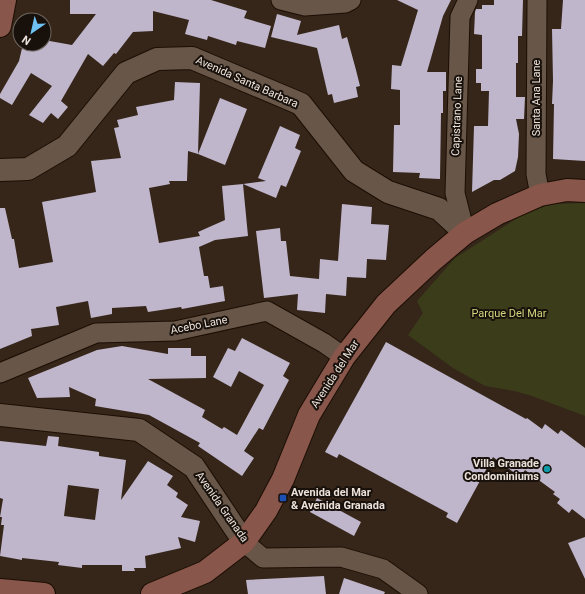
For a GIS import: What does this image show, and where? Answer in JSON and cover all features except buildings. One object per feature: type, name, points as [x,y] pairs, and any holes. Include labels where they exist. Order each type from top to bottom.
[{"type":"main road","points":[[0,26],[5,0]]},
{"type":"main road","name":"Avenida del Mar","points":[[152,594],[205,572],[244,542],[266,511],[283,479],[309,415],[344,357],[386,304],[433,260],[465,233],[497,214],[540,195],[567,190],[585,191]]},
{"type":"main road","points":[[0,590],[44,594]]},
{"type":"street","points":[[281,0],[305,6],[345,3],[351,0]]},
{"type":"street","name":"Capistrano Lane","points":[[465,233],[455,193],[460,17],[468,0]]},
{"type":"street","name":"Santa Ana Lane","points":[[537,0],[536,174],[540,195]]},
{"type":"street","name":"Avenida Santa Barbara","points":[[0,170],[28,169],[67,146],[126,73],[157,59],[192,58],[301,104],[354,171],[388,192],[439,209],[465,233]]},
{"type":"street","name":"Acebo Lane","points":[[0,373],[96,333],[175,331],[267,311],[324,342],[344,357]]},
{"type":"street","name":"Avenida Granada","points":[[0,415],[139,430],[194,467],[244,542],[263,558],[341,557],[383,569],[418,594]]},
{"type":"green space","name":"Parque Del Mar","points":[[585,203],[585,416],[532,396],[485,386],[453,368],[408,335],[423,313],[417,301],[455,258],[522,215],[550,204]]},
{"type":"place","name":"Villa Granade Condominiums","points":[[547,469]]},
{"type":"place","name":"Avenida del Mar & Avenida Granada","points":[[283,498]]}]
